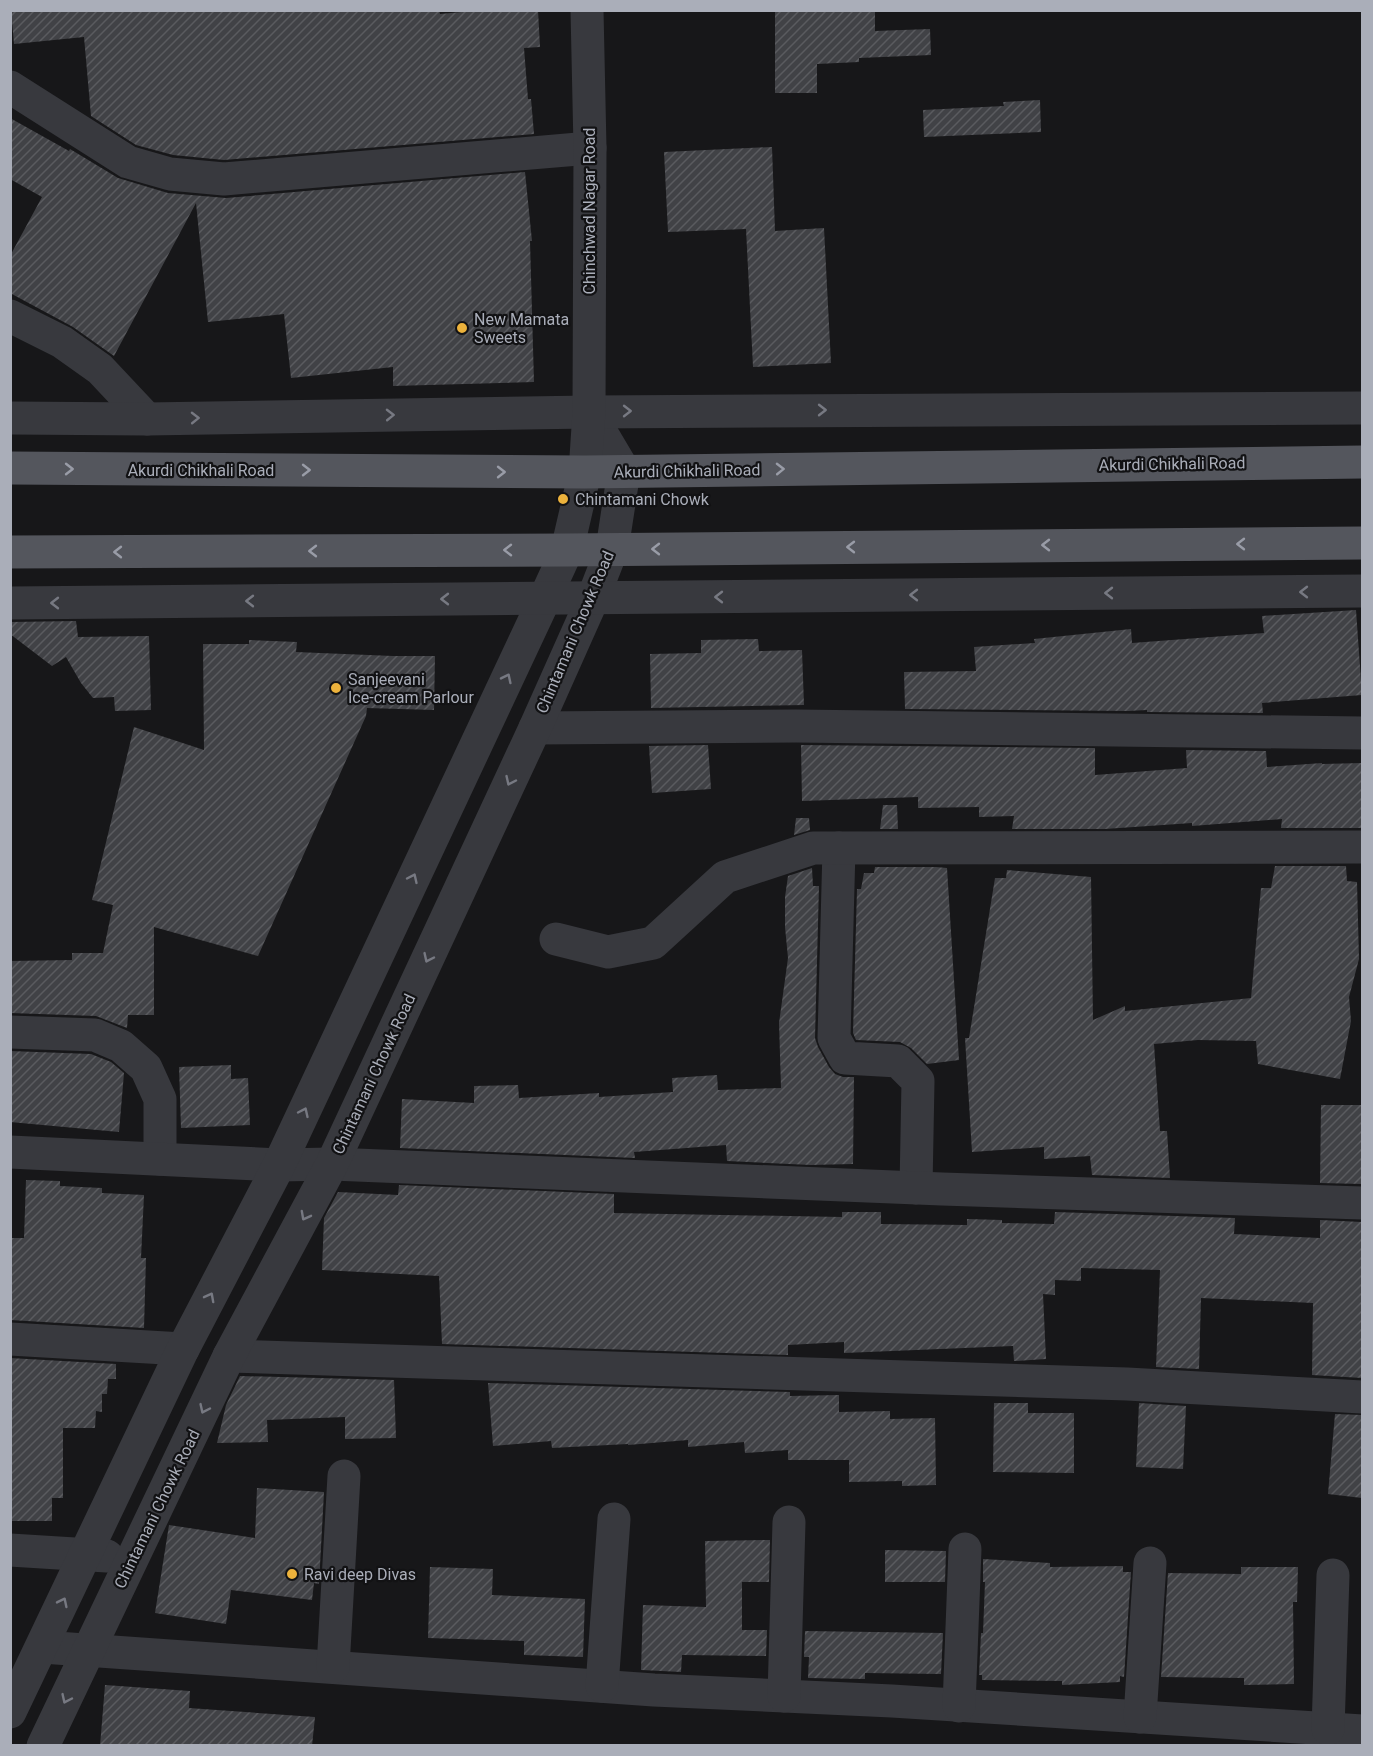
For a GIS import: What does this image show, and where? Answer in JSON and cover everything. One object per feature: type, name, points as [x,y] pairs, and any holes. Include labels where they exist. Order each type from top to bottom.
[{"type":"main road","name":"Akurdi Chikhali Road","points":[[10,468],[585,472],[1362,462]]},
{"type":"main road","points":[[10,552],[1362,543]]},
{"type":"street","name":"Chinchwad Nagar Road","points":[[586,10],[590,148],[589,412]]},
{"type":"street","points":[[10,87],[128,162],[170,174],[224,179],[590,148]]},
{"type":"street","points":[[10,316],[62,342],[100,369],[147,419]]},
{"type":"street","points":[[10,418],[147,419],[589,412],[1362,408]]},
{"type":"street","points":[[589,412],[624,471]]},
{"type":"street","points":[[10,1712],[183,1348],[279,1165],[567,550],[585,472],[589,412]]},
{"type":"street","name":"Chintamani Chowk Road","points":[[43,1746],[229,1356],[332,1164],[535,728],[593,598],[612,549],[624,471]]},
{"type":"street","points":[[10,603],[1362,591]]},
{"type":"street","points":[[535,728],[796,726],[1362,733]]},
{"type":"street","points":[[556,939],[608,951],[653,943],[725,877],[813,848],[1362,847]]},
{"type":"street","points":[[838,848],[834,1038],[845,1058],[898,1061],[918,1081],[916,1188]]},
{"type":"street","points":[[10,1032],[95,1035],[121,1046],[146,1068],[160,1099],[160,1159]]},
{"type":"street","points":[[10,1152],[279,1165],[332,1164],[916,1188],[1362,1203]]},
{"type":"street","points":[[10,1339],[183,1348]]},
{"type":"street","points":[[229,1356],[1115,1383],[1362,1396]]},
{"type":"street","points":[[333,1667],[344,1476]]},
{"type":"street","points":[[602,1686],[614,1519]]},
{"type":"street","points":[[784,1696],[789,1522]]},
{"type":"street","points":[[958,1706],[965,1549]]},
{"type":"street","points":[[10,1550],[133,1559]]},
{"type":"street","points":[[1140,1717],[1150,1563]]},
{"type":"street","points":[[1328,1729],[1333,1575]]},
{"type":"street","points":[[42,1647],[602,1686],[1362,1731]]},
{"type":"building","points":[[11,10],[439,10],[440,14],[483,10],[538,10],[540,47],[524,48],[528,99],[531,99],[534,134],[224,160],[173,155],[136,145],[91,116],[84,37],[14,44]]},
{"type":"building","points":[[775,10],[875,10],[875,31],[930,29],[931,55],[859,58],[859,62],[817,64],[817,93],[775,93]]},
{"type":"building","points":[[1040,100],[1041,132],[924,137],[923,110],[1004,106],[1003,102]]},
{"type":"building","points":[[10,118],[69,151],[70,149],[118,178],[168,193],[226,198],[525,172],[532,241],[530,241],[534,382],[393,386],[393,367],[291,378],[284,314],[208,322],[196,203],[114,356],[73,327],[10,293],[10,256],[42,197],[10,179]]},
{"type":"building","points":[[772,147],[775,231],[824,228],[831,363],[753,367],[746,229],[668,232],[664,152]]},
{"type":"building","points":[[1356,610],[1362,695],[1262,703],[1263,713],[905,709],[904,672],[976,671],[974,647],[1035,643],[1034,639],[1131,629],[1132,643],[1264,633],[1262,616]]},
{"type":"building","points":[[76,621],[78,637],[149,636],[151,710],[115,711],[114,697],[93,698],[66,657],[52,666],[10,634],[10,622]]},
{"type":"building","points":[[758,639],[759,651],[802,650],[804,705],[651,708],[650,654],[701,653],[701,640]]},
{"type":"building","points":[[249,640],[297,642],[296,652],[435,656],[434,710],[367,708],[366,716],[258,956],[154,927],[154,1015],[128,1015],[127,1028],[96,1016],[10,1013],[10,961],[72,960],[72,953],[103,953],[113,905],[92,900],[134,727],[204,750],[203,644],[249,644]]},
{"type":"building","points":[[708,745],[711,789],[652,793],[649,746]]},
{"type":"building","points":[[801,745],[1095,748],[1095,775],[1187,768],[1186,750],[1266,751],[1267,767],[1362,763],[1362,828],[1281,828],[1282,819],[1192,826],[1192,823],[1105,829],[1012,829],[1014,816],[979,817],[979,807],[918,808],[918,797],[802,801]]},
{"type":"building","points":[[883,805],[897,805],[898,829],[880,829]]},
{"type":"building","points":[[796,818],[809,818],[810,830],[794,835]]},
{"type":"building","points":[[1275,866],[1346,866],[1347,881],[1357,882],[1359,959],[1349,997],[1351,1021],[1340,1079],[1258,1064],[1256,1041],[1198,1040],[1154,1044],[1160,1131],[1167,1131],[1170,1178],[1092,1175],[1090,1156],[1044,1159],[1044,1147],[972,1152],[965,1038],[969,1038],[995,878],[1006,878],[1007,870],[1091,877],[1093,1020],[1125,1006],[1125,1011],[1251,998],[1261,888],[1271,888]]},
{"type":"building","points":[[875,867],[947,868],[959,1060],[927,1064],[911,1048],[900,1042],[856,1040],[853,1033],[857,889],[861,889],[864,873],[874,873]]},
{"type":"building","points":[[812,868],[813,886],[819,886],[815,1038],[829,1067],[835,1074],[854,1077],[853,1164],[811,1165],[727,1161],[726,1145],[634,1152],[635,1158],[400,1148],[402,1099],[474,1103],[474,1086],[518,1085],[519,1098],[599,1093],[599,1097],[673,1092],[672,1078],[717,1075],[718,1090],[781,1088],[779,1023],[788,958],[785,897],[788,876]]},
{"type":"building","points":[[10,1051],[91,1054],[111,1062],[124,1073],[119,1132],[10,1122]]},
{"type":"building","points":[[231,1065],[231,1079],[248,1078],[250,1125],[181,1128],[179,1067]]},
{"type":"building","points":[[1321,1105],[1362,1105],[1362,1184],[1320,1183]]},
{"type":"building","points":[[26,1180],[60,1181],[60,1186],[102,1188],[102,1193],[144,1195],[141,1258],[146,1258],[144,1328],[10,1320],[10,1238],[24,1238]]},
{"type":"building","points":[[399,1185],[614,1194],[614,1213],[842,1217],[842,1212],[881,1212],[881,1224],[967,1225],[967,1219],[1002,1220],[1002,1223],[1054,1224],[1055,1212],[1235,1218],[1234,1234],[1320,1238],[1320,1220],[1362,1222],[1362,1378],[1312,1375],[1313,1303],[1201,1298],[1199,1369],[1156,1367],[1160,1270],[1081,1268],[1081,1281],[1055,1280],[1055,1295],[1043,1294],[1046,1359],[1014,1361],[1013,1346],[844,1353],[844,1342],[788,1345],[788,1355],[442,1344],[439,1276],[322,1270],[324,1218],[338,1192],[398,1195]]},
{"type":"building","points":[[10,1358],[116,1364],[116,1379],[108,1379],[107,1394],[102,1394],[102,1412],[96,1411],[95,1428],[63,1428],[63,1498],[52,1498],[52,1521],[10,1521]]},
{"type":"building","points":[[240,1376],[394,1380],[396,1438],[345,1439],[345,1417],[267,1420],[268,1442],[217,1443],[226,1405]]},
{"type":"building","points":[[488,1383],[790,1392],[790,1396],[839,1395],[839,1412],[890,1411],[890,1419],[935,1418],[936,1485],[902,1486],[902,1481],[849,1482],[849,1460],[788,1460],[788,1450],[745,1453],[744,1442],[688,1447],[688,1440],[552,1448],[551,1441],[493,1446]]},
{"type":"building","points":[[994,1403],[1028,1403],[1028,1413],[1074,1413],[1074,1473],[993,1472]]},
{"type":"building","points":[[1139,1403],[1186,1406],[1183,1469],[1136,1467]]},
{"type":"building","points":[[1335,1414],[1362,1415],[1362,1498],[1328,1494]]},
{"type":"building","points":[[257,1488],[324,1492],[319,1584],[314,1583],[312,1600],[231,1590],[226,1624],[155,1613],[169,1525],[255,1538]]},
{"type":"building","points":[[770,1540],[769,1582],[742,1582],[742,1630],[767,1630],[766,1656],[682,1655],[681,1672],[641,1670],[643,1605],[706,1607],[705,1541]]},
{"type":"building","points":[[885,1550],[946,1551],[945,1582],[885,1582]]},
{"type":"building","points":[[983,1559],[1050,1563],[1050,1567],[1123,1566],[1123,1572],[1131,1572],[1124,1677],[1120,1676],[1120,1682],[1062,1685],[1062,1681],[982,1680],[982,1675],[979,1675],[985,1582],[983,1582]]},
{"type":"building","points":[[430,1567],[493,1569],[492,1595],[585,1599],[583,1657],[524,1655],[524,1641],[428,1638]]},
{"type":"building","points":[[1241,1567],[1298,1567],[1297,1602],[1293,1602],[1294,1684],[1244,1685],[1244,1678],[1161,1677],[1168,1573],[1241,1574]]},
{"type":"building","points":[[805,1631],[943,1633],[941,1674],[865,1673],[865,1679],[808,1678],[809,1657],[804,1657]]},
{"type":"building","points":[[105,1685],[190,1691],[189,1708],[315,1717],[312,1746],[100,1746]]},
{"type":"place","name":"New Mamata Sweets","points":[[462,328]]},
{"type":"place","name":"Chintamani Chowk","points":[[563,499]]},
{"type":"place","name":"Sanjeevani Ice-cream Parlour","points":[[336,688]]},
{"type":"place","name":"Ravi deep Divas","points":[[292,1574]]}]
